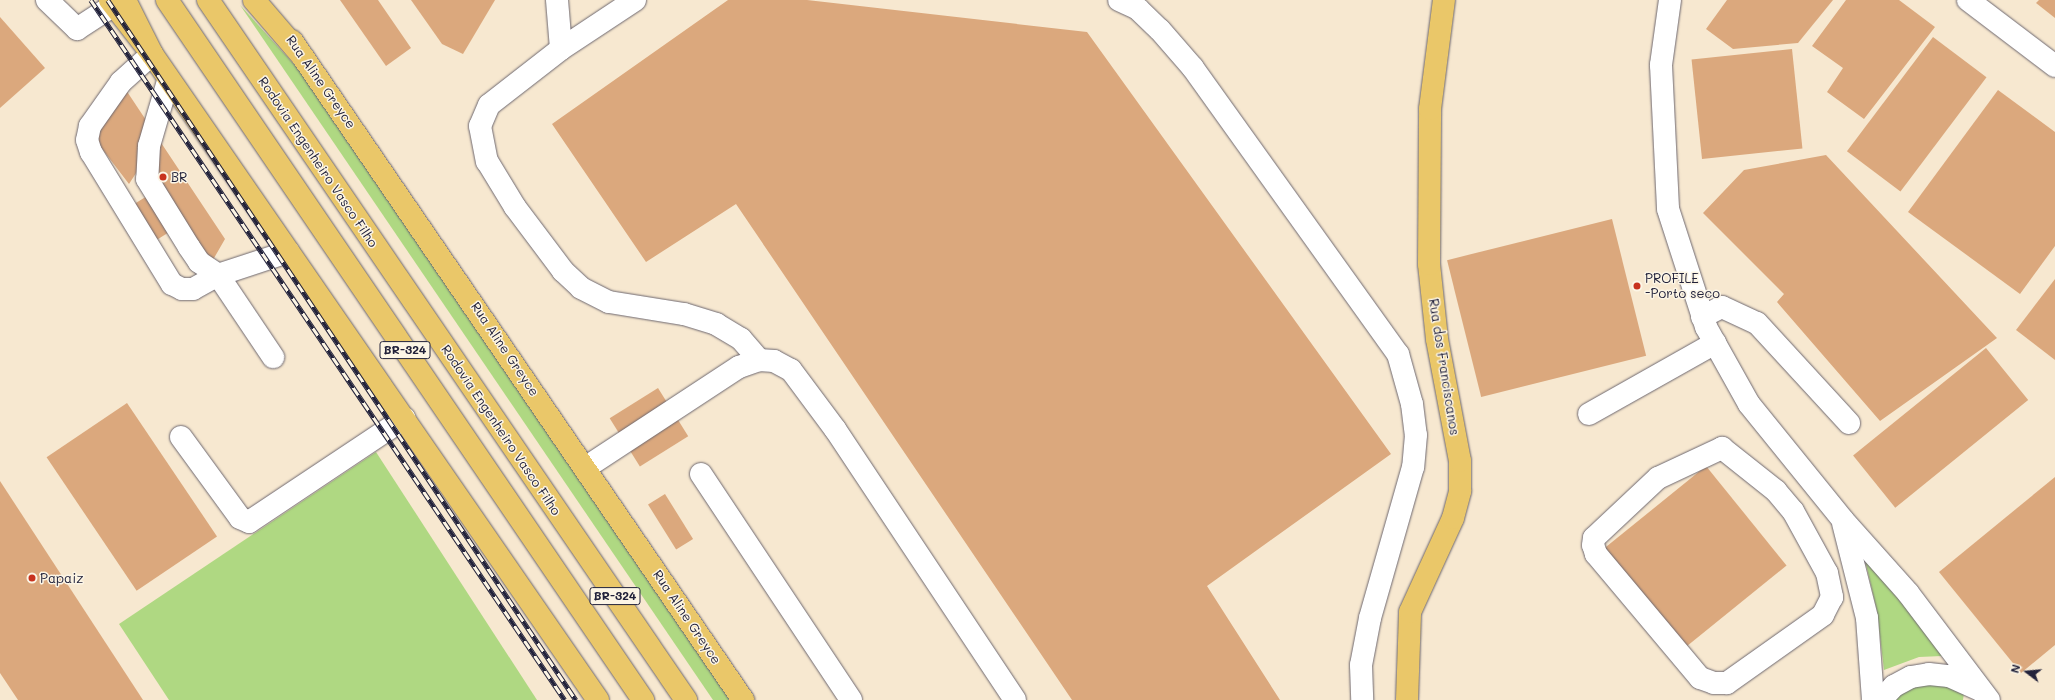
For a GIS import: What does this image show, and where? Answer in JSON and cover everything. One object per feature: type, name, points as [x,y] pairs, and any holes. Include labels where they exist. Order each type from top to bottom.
[{"type":"main road","name":"BR-324","points":[[167,0],[643,700]]},
{"type":"main road","name":"Rodovia Engenheiro Vasco Filho","points":[[208,0],[686,700]]},
{"type":"main road","points":[[254,0],[303,56]]},
{"type":"main road","name":"Rua Aline Greyce","points":[[264,0],[743,700]]},
{"type":"main road","name":"Rua dos Franciscanos","points":[[1407,700],[1410,612],[1453,518],[1460,491],[1460,461],[1437,339],[1429,264],[1430,109],[1444,0]]},
{"type":"main road","points":[[116,2],[168,80],[405,418],[598,700]]},
{"type":"street","points":[[47,0],[77,29],[116,2]]},
{"type":"street","points":[[557,0],[561,49]]},
{"type":"street","points":[[635,0],[561,49],[489,105],[481,119],[480,136],[487,161],[515,207],[563,271],[581,288],[609,302],[684,314],[716,324],[741,339],[759,360]]},
{"type":"street","points":[[1119,0],[1138,9],[1160,30],[1193,68],[1398,354],[1412,404],[1416,435],[1413,467],[1370,618],[1362,666],[1362,700]]},
{"type":"street","points":[[1670,0],[1661,65],[1668,209],[1702,317],[1749,404],[1843,520],[1908,593],[1984,697]]},
{"type":"street","points":[[1968,0],[2055,66]]},
{"type":"street","points":[[152,54],[121,82],[90,126],[87,140],[172,284],[182,290],[193,289],[218,275],[288,252]]},
{"type":"street","points":[[168,80],[149,146],[147,178],[200,262],[218,275],[273,357]]},
{"type":"street","points":[[1702,317],[1722,307],[1757,323],[1849,423]]},
{"type":"street","points":[[1588,414],[1715,343]]},
{"type":"street","points":[[585,468],[739,367],[759,360],[774,362],[796,376],[835,429],[1015,700]]},
{"type":"street","points":[[181,436],[240,518],[249,522],[405,418]]},
{"type":"street","points":[[1722,448],[1776,491],[1793,511],[1827,573],[1832,597],[1823,615],[1727,683],[1700,678],[1596,554],[1593,545],[1594,538],[1658,478],[1722,448]]},
{"type":"street","points":[[701,474],[851,700]]},
{"type":"street","points":[[1793,511],[1818,489]]},
{"type":"street","points":[[1843,520],[1867,618],[1873,700]]},
{"type":"street","points":[[1881,700],[1894,686],[1911,677],[1929,674],[1949,676],[1984,697]]},
{"type":"green space","points":[[240,5],[301,72],[733,700],[713,700]]},
{"type":"green space","points":[[376,452],[537,700],[169,700],[119,624]]},
{"type":"green space","points":[[1865,560],[1905,607],[1942,656],[1919,657],[1884,670],[1877,611]]},
{"type":"green space","points":[[1931,681],[1964,693],[1963,700],[1894,700],[1902,691]]},
{"type":"building","points":[[340,0],[378,0],[411,48],[386,66]]},
{"type":"building","points":[[411,0],[495,0],[463,54],[442,44]]},
{"type":"building","points":[[728,0],[807,0],[1087,32],[1391,454],[1207,586],[1280,700],[1072,700],[736,204],[646,262],[552,124]]},
{"type":"building","points":[[1727,0],[1833,0],[1798,43],[1733,49],[1706,29]]},
{"type":"building","points":[[1846,0],[1899,0],[1935,27],[1864,119],[1827,92],[1843,68],[1812,46]]},
{"type":"building","points":[[2039,0],[2055,0],[2055,18],[2036,3]]},
{"type":"building","points":[[0,17],[45,68],[0,108]]},
{"type":"building","points":[[1933,37],[1987,77],[1900,192],[1847,151]]},
{"type":"building","points":[[1792,49],[1802,148],[1702,159],[1692,60]]},
{"type":"building","name":"BR","points":[[124,87],[225,239],[206,272],[174,229],[155,241],[131,206],[152,193],[138,170],[129,184],[93,137]]},
{"type":"building","points":[[1998,90],[2055,132],[2055,246],[2020,294],[1908,212]]},
{"type":"building","points":[[1826,155],[1997,338],[1880,421],[1777,302],[1784,294],[1703,213],[1744,170]]},
{"type":"building","points":[[1612,219],[1646,356],[1481,397],[1447,260]]},
{"type":"building","points":[[2055,279],[2055,360],[2016,330]]},
{"type":"building","points":[[1986,348],[2028,400],[1895,508],[1853,456]]},
{"type":"building","points":[[658,388],[688,436],[640,467],[610,418]]},
{"type":"building","points":[[127,403],[217,536],[137,591],[47,457]]},
{"type":"building","points":[[1706,466],[1787,565],[1684,649],[1603,549]]},
{"type":"building","points":[[2055,477],[2055,645],[2021,673],[1939,572]]},
{"type":"building","name":"Papaiz","points":[[0,481],[143,700],[18,700],[0,673]]},
{"type":"building","points":[[665,494],[693,539],[676,550],[648,505]]},
{"type":"railway","points":[[91,0],[565,700]]},
{"type":"railway","points":[[108,0],[576,700]]},
{"type":"place","name":"BR","points":[[163,177]]},
{"type":"place","name":"PROFILE -Porto seco","points":[[1637,286]]},
{"type":"place","name":"Papaiz","points":[[32,578]]}]
